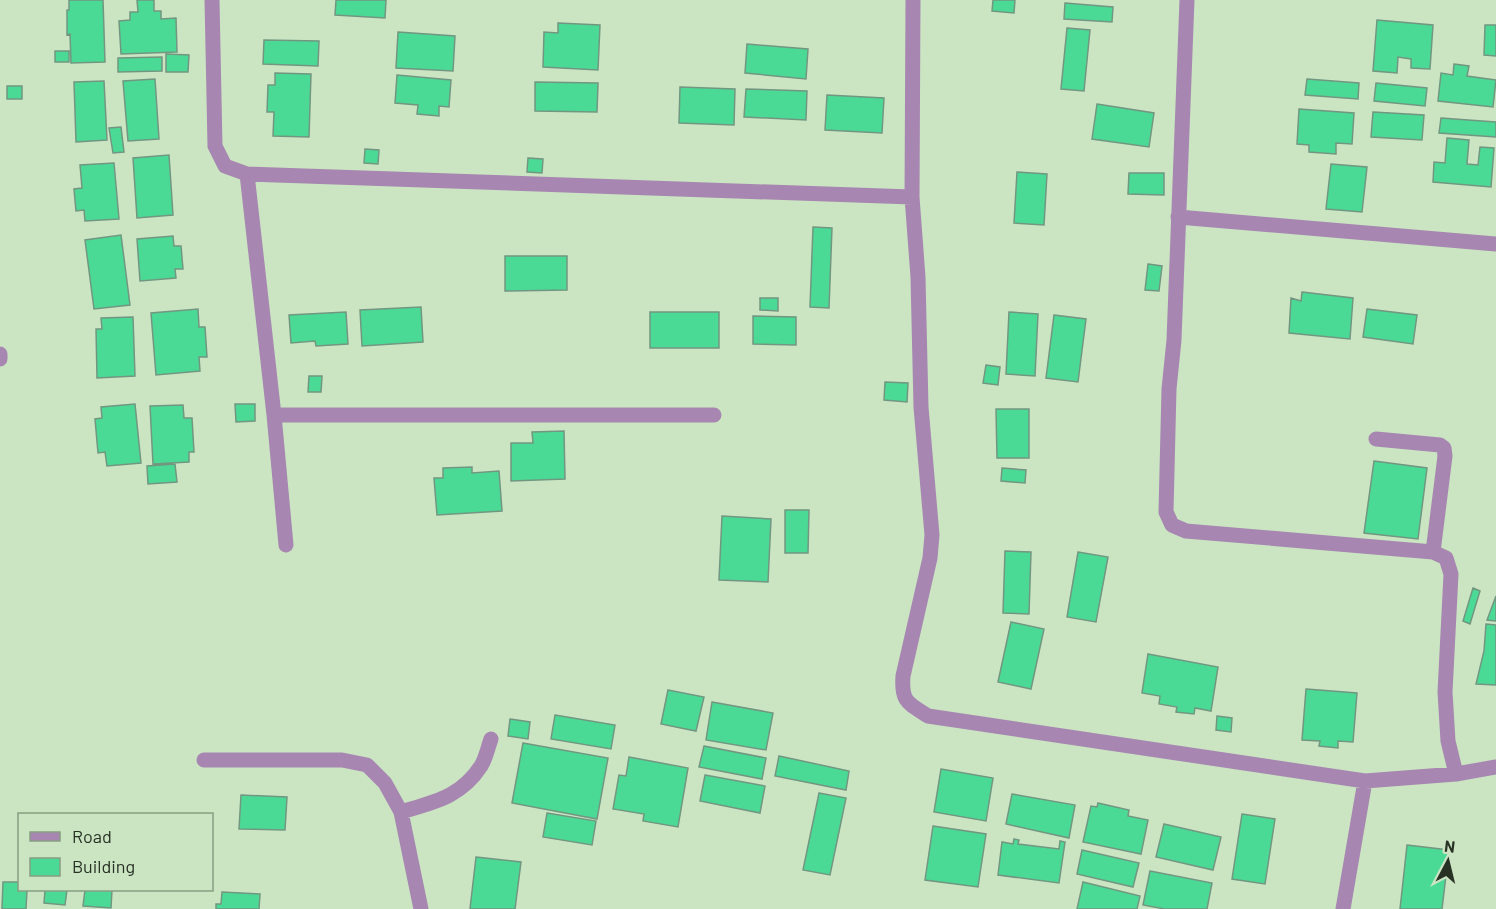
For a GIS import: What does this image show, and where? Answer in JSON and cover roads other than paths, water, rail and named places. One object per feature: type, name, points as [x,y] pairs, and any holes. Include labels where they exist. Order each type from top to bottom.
[{"type":"street","points":[[212,0],[215,146],[225,166],[247,174],[912,196]]},
{"type":"street","points":[[913,0],[912,196],[918,277],[921,407],[932,535],[930,558],[903,676],[902,690],[908,703],[928,716],[1365,781],[1456,774],[1496,767]]},
{"type":"street","points":[[1187,0],[1174,340],[1168,388],[1166,512],[1172,525],[1186,531],[1433,552],[1446,558],[1451,573],[1445,692],[1448,741],[1456,774]]},
{"type":"street","points":[[247,174],[286,545]]},
{"type":"street","points":[[1178,217],[1496,244]]},
{"type":"street","points":[[0,354],[0,359]]},
{"type":"street","points":[[274,415],[714,415]]},
{"type":"street","points":[[1376,439],[1440,445],[1444,448],[1445,456],[1433,552]]},
{"type":"street","points":[[401,812],[445,798],[459,791],[482,765],[490,739]]},
{"type":"street","points":[[204,760],[342,760],[367,765],[384,783],[401,812],[421,909]]},
{"type":"street","points":[[1343,909],[1365,781]]}]
